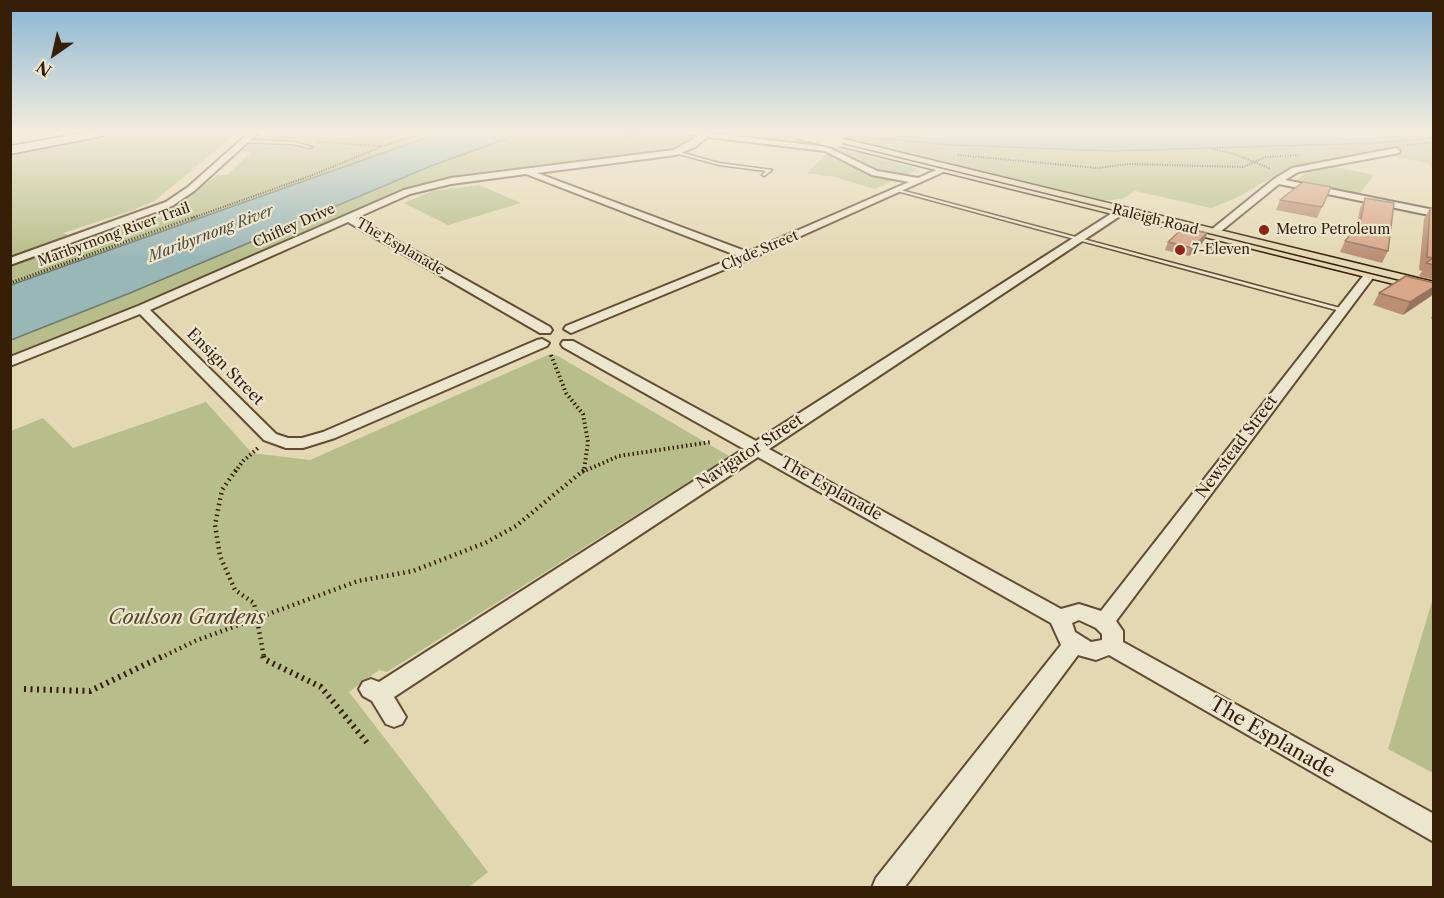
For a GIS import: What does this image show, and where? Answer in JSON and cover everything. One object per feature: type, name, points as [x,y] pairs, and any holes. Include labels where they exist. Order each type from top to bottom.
[{"type":"main road","name":"Raleigh Road","points":[[989,174],[1121,212],[1434,288]]},
{"type":"street","points":[[10,262],[169,204],[208,174]]},
{"type":"street","name":"Chifley Drive","points":[[10,362],[142,309],[406,192],[429,186],[513,174]]},
{"type":"street","points":[[531,174],[748,256]]},
{"type":"street","points":[[880,174],[920,181]]},
{"type":"street","name":"Clyde Street","points":[[286,443],[303,443],[329,435],[748,256],[920,181],[930,174]]},
{"type":"street","points":[[1211,234],[1288,174]]},
{"type":"street","points":[[1281,178],[1434,213]]},
{"type":"street","name":"Navigator Street","points":[[394,717],[376,691],[1121,212]]},
{"type":"street","name":"The Esplanade","points":[[349,218],[556,338],[1062,619]]},
{"type":"street","name":"Newstead Street","points":[[1104,622],[1371,273]]},
{"type":"street","name":"Ensign Street","points":[[142,309],[270,437],[286,443]]},
{"type":"street","points":[[1079,612],[1104,622],[1112,631],[1114,638],[1111,646],[1096,651],[1074,644],[1062,632],[1062,619],[1071,613],[1079,612]]},
{"type":"street","points":[[886,888],[1074,644]]},
{"type":"street","name":"The Esplanade","points":[[1111,646],[1434,829]]},
{"type":"lane","points":[[899,190],[1342,310]]},
{"type":"path","name":"Maribyrnong River Trail","points":[[10,284],[315,174]]},
{"type":"path","points":[[1274,174],[1281,178]]},
{"type":"path","points":[[556,338],[550,357],[566,393],[583,414],[588,442],[584,470]]},
{"type":"path","points":[[24,689],[90,691],[195,641],[358,581],[413,571],[485,543],[516,526],[584,470],[619,456],[707,444],[726,431]]},
{"type":"path","points":[[270,437],[243,461],[222,490],[215,525],[220,556],[235,590],[254,603],[255,619],[264,659],[321,687],[369,745]]},
{"type":"green space","points":[[11,174],[187,174],[156,200],[63,233],[74,237],[11,258]]},
{"type":"green space","points":[[324,174],[11,285],[11,266],[178,205],[217,175]]},
{"type":"green space","points":[[412,174],[501,174],[414,187],[11,359],[11,340],[130,293]]},
{"type":"green space","points":[[813,174],[907,174],[875,189],[835,177]]},
{"type":"green space","points":[[990,174],[1278,174],[1234,199],[1211,208],[1135,191],[1122,199],[1100,201]]},
{"type":"green space","points":[[1304,174],[1374,175],[1359,194],[1296,181]]},
{"type":"green space","points":[[479,185],[521,203],[448,225],[404,203],[432,191]]},
{"type":"green space","name":"Coulson Gardens","points":[[550,354],[558,356],[729,456],[387,672],[379,670],[349,692],[488,872],[468,888],[11,887],[11,431],[43,418],[73,448],[206,402],[252,453],[310,460]]},
{"type":"green space","points":[[1433,598],[1433,773],[1388,749]]},
{"type":"water","name":"Maribyrnong River","points":[[324,174],[412,174],[130,293],[11,340],[11,285]]},
{"type":"building","points":[[1303,182],[1331,187],[1322,207],[1280,200]]},
{"type":"building","points":[[1365,198],[1394,203],[1388,251],[1345,241],[1360,224]]},
{"type":"building","points":[[1430,208],[1434,208],[1434,265],[1426,263],[1433,258],[1427,257]]},
{"type":"building","points":[[1183,228],[1207,233],[1192,248],[1168,242]]},
{"type":"building","points":[[1406,276],[1434,283],[1434,287],[1410,302],[1379,293]]},
{"type":"tram line","points":[[966,174],[1434,289]]},
{"type":"place","name":"Metro Petroleum","points":[[1264,230]]},
{"type":"place","name":"7-Eleven","points":[[1180,250]]}]
